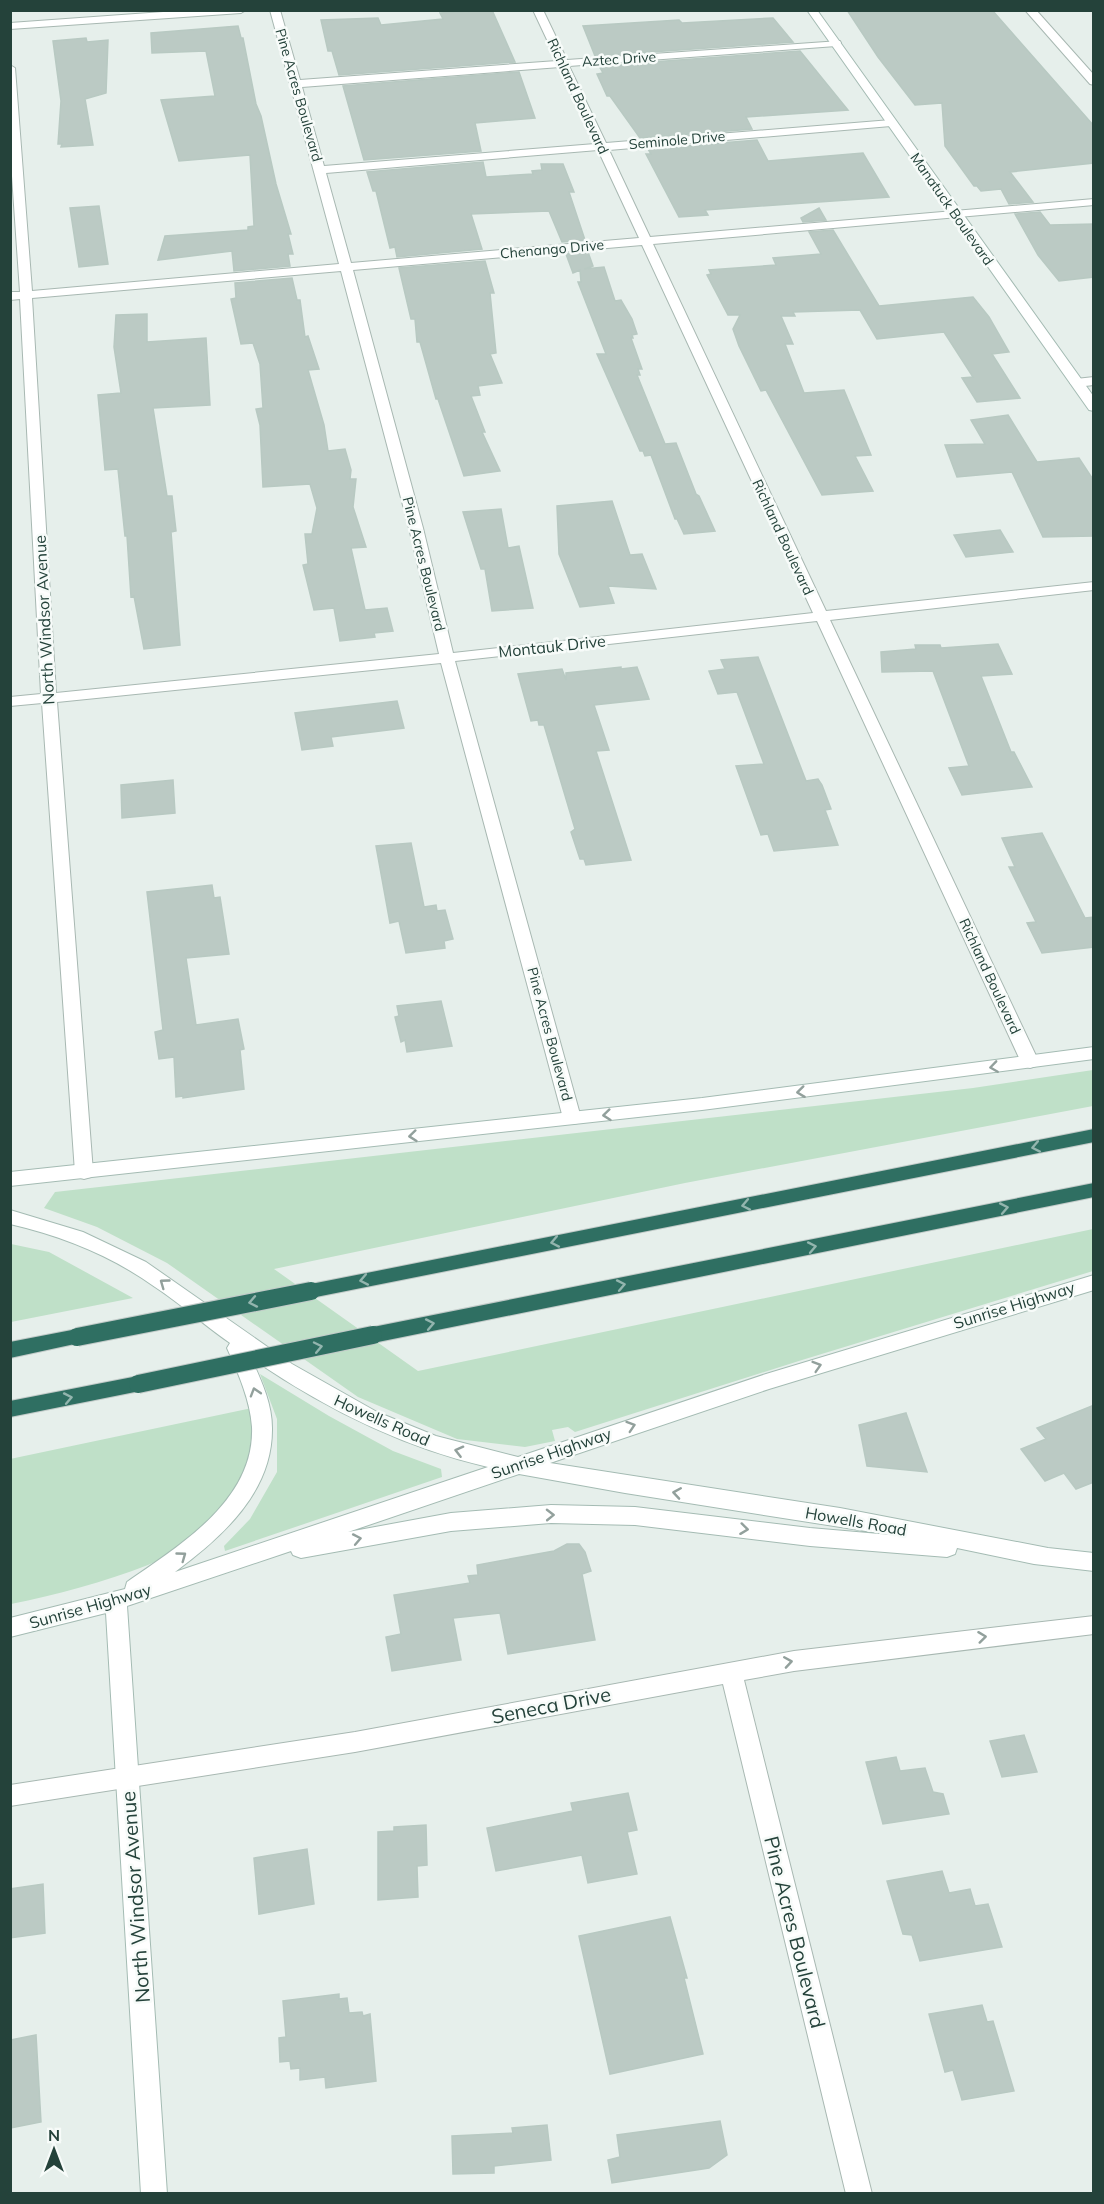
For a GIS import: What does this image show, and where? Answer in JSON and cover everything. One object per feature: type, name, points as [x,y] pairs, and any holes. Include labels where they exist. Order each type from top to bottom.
[{"type":"highway","points":[[10,1350],[1094,1136]]},
{"type":"highway","points":[[10,1409],[1094,1190]]},
{"type":"street","points":[[10,26],[241,10]]},
{"type":"street","name":"Pine Acres Boulevard","points":[[275,10],[416,528],[447,657],[572,1118]]},
{"type":"street","name":"Richland Boulevard","points":[[537,10],[1030,1062]]},
{"type":"street","name":"Manatuck Boulevard","points":[[812,10],[954,214],[1094,407]]},
{"type":"street","points":[[1030,10],[1094,82]]},
{"type":"street","name":"Aztec Drive","points":[[295,84],[836,44]]},
{"type":"street","name":"North Windsor Avenue","points":[[10,68],[18,295],[84,1172]]},
{"type":"street","name":"Seminole Drive","points":[[320,170],[891,123]]},
{"type":"street","name":"Chenango Drive","points":[[18,295],[1094,202]]},
{"type":"street","points":[[1076,383],[1094,381]]},
{"type":"street","name":"Montauk Drive","points":[[10,702],[1094,586]]},
{"type":"street","points":[[10,1179],[827,1089],[1094,1053]]},
{"type":"street","name":"Howells Road","points":[[10,1216],[69,1234],[116,1254],[161,1280],[225,1329],[329,1396],[391,1428],[453,1450],[516,1465],[698,1496],[813,1512],[1046,1556]]},
{"type":"street","name":"Sunrise Highway","points":[[10,1628],[116,1600],[238,1561],[766,1382],[1094,1282]]},
{"type":"street","points":[[116,1600],[211,1533],[241,1499],[257,1465],[262,1433],[258,1402],[247,1368],[225,1329]]},
{"type":"street","name":"Howells Road","points":[[238,1561],[451,1522],[551,1514],[635,1516],[810,1537],[1094,1562]]},
{"type":"street","name":"North Windsor Avenue","points":[[116,1600],[154,2193]]},
{"type":"street","name":"Seneca Drive","points":[[10,1796],[354,1742],[731,1671],[867,1651],[1094,1624]]},
{"type":"street","name":"Pine Acres Boulevard","points":[[731,1671],[860,2193]]},
{"type":"green space","points":[[1093,1070],[1093,1106],[685,1183],[274,1269],[418,1371],[1093,1229],[1093,1271],[575,1432],[568,1427],[552,1430],[555,1441],[525,1447],[457,1439],[358,1397],[167,1263],[97,1227],[44,1208],[55,1192],[973,1088]]},
{"type":"green space","points":[[11,1244],[49,1252],[133,1298],[11,1322]]},
{"type":"green space","points":[[260,1374],[393,1451],[441,1469],[442,1477],[225,1551],[224,1546],[250,1519],[277,1472],[277,1419]]},
{"type":"green space","points":[[252,1408],[252,1446],[245,1475],[224,1507],[195,1536],[180,1548],[148,1565],[80,1588],[11,1604],[10,1459]]},
{"type":"building","points":[[492,10],[515,62],[339,75],[332,51],[328,51],[321,20],[378,18],[381,25],[443,19],[440,13]]},
{"type":"building","points":[[847,10],[992,10],[1094,126],[1094,163],[1010,172],[1033,202],[1009,204],[1001,189],[981,191],[974,186],[945,146],[942,103],[915,105],[878,57]]},
{"type":"building","points":[[773,18],[793,42],[595,56],[583,26],[679,20],[682,23]]},
{"type":"building","points":[[238,26],[241,38],[243,38],[256,104],[261,116],[276,184],[291,234],[288,234],[293,254],[288,254],[290,266],[234,271],[232,251],[158,260],[165,236],[248,230],[248,227],[254,226],[250,155],[179,161],[161,100],[215,96],[206,51],[152,53],[151,33]]},
{"type":"building","points":[[86,38],[87,42],[108,40],[106,93],[85,99],[93,145],[61,147],[62,144],[58,144],[61,101],[53,41]]},
{"type":"building","points":[[800,51],[848,110],[746,117],[752,129],[640,138],[610,96],[607,96],[597,74],[603,73],[599,66]]},
{"type":"building","points":[[519,72],[535,118],[475,123],[481,151],[364,160],[343,86]]},
{"type":"building","points":[[757,140],[768,161],[863,153],[889,197],[705,210],[708,215],[679,217],[646,154],[651,154],[648,149]]},
{"type":"building","points":[[483,162],[486,177],[533,174],[532,171],[542,170],[541,164],[563,164],[574,192],[569,192],[585,240],[562,242],[549,211],[471,214],[482,249],[397,257],[395,247],[390,248],[376,191],[373,191],[367,172]]},
{"type":"building","points":[[99,206],[108,264],[79,267],[70,208]]},
{"type":"building","points":[[819,208],[826,220],[803,222],[801,218]]},
{"type":"building","points":[[1040,212],[1050,225],[1094,224],[1094,277],[1059,281],[1038,255],[1015,214]]},
{"type":"building","points":[[833,230],[879,306],[973,297],[989,317],[1009,352],[992,354],[1020,398],[977,402],[962,378],[973,377],[944,332],[877,339],[860,310],[793,312],[795,316],[781,316],[793,344],[785,344],[804,393],[844,390],[871,455],[855,456],[873,491],[822,495],[766,390],[761,391],[739,346],[733,329],[740,315],[728,315],[707,275],[711,274],[709,270],[776,265],[773,258],[821,254],[809,232]]},
{"type":"building","points":[[588,252],[593,266],[584,269],[604,267],[615,301],[621,300],[632,319],[637,334],[632,335],[633,338],[631,338],[642,369],[638,369],[640,375],[637,375],[665,444],[676,443],[696,494],[715,531],[684,534],[675,519],[651,455],[645,456],[643,451],[640,451],[597,354],[606,354],[578,282],[581,282],[580,270],[573,273],[566,254]]},
{"type":"building","points":[[485,261],[494,293],[490,293],[496,353],[490,354],[502,383],[478,386],[480,395],[471,396],[485,432],[482,432],[500,471],[464,476],[438,399],[436,399],[420,342],[417,342],[415,319],[411,319],[399,268]]},
{"type":"building","points":[[292,278],[297,300],[300,300],[305,337],[308,336],[319,369],[308,370],[324,425],[328,451],[345,449],[351,470],[350,479],[356,479],[353,507],[366,547],[351,548],[365,610],[387,608],[393,631],[374,633],[375,637],[340,641],[334,608],[314,610],[303,565],[308,564],[305,534],[312,534],[317,508],[310,484],[263,487],[260,425],[256,409],[263,408],[260,364],[253,343],[241,344],[231,299],[236,298],[235,283]]},
{"type":"building","points":[[147,314],[147,342],[206,338],[210,405],[153,408],[167,496],[172,496],[176,531],[171,532],[180,645],[144,649],[134,596],[131,597],[127,536],[125,536],[118,469],[105,470],[98,395],[121,393],[114,347],[116,315]]},
{"type":"building","points":[[1008,415],[1037,462],[1079,458],[1094,481],[1094,536],[1043,537],[1012,472],[957,477],[945,445],[985,444],[971,420]]},
{"type":"building","points":[[612,501],[630,555],[642,554],[656,589],[608,586],[614,603],[580,607],[559,554],[557,506]]},
{"type":"building","points":[[501,509],[508,548],[519,546],[533,608],[492,611],[485,569],[481,569],[463,512]]},
{"type":"building","points":[[1000,530],[1013,552],[966,557],[954,535]]},
{"type":"building","points":[[998,644],[1012,674],[981,676],[1011,752],[1014,752],[1032,787],[962,795],[949,768],[969,766],[933,671],[882,672],[881,652],[916,649],[915,645],[940,645],[941,648]]},
{"type":"building","points":[[758,657],[806,781],[818,779],[822,785],[831,809],[825,810],[838,845],[774,851],[768,834],[761,835],[736,766],[764,764],[737,692],[718,694],[709,671],[725,669],[721,660]]},
{"type":"building","points":[[621,667],[621,669],[637,667],[649,699],[594,705],[609,750],[596,751],[631,860],[586,865],[584,859],[580,859],[571,832],[575,829],[544,725],[539,725],[538,720],[531,721],[518,674],[562,669],[566,680],[566,673]]},
{"type":"building","points":[[397,701],[404,728],[331,737],[333,746],[302,750],[295,713]]},
{"type":"building","points":[[173,780],[175,813],[122,818],[121,785]]},
{"type":"building","points":[[1042,833],[1085,918],[1094,917],[1094,947],[1042,953],[1027,923],[1036,922],[1009,867],[1015,867],[1002,838]]},
{"type":"building","points":[[411,843],[424,907],[436,905],[437,911],[445,910],[453,939],[444,941],[445,948],[406,953],[399,921],[390,923],[376,846]]},
{"type":"building","points":[[212,885],[214,898],[220,897],[229,954],[186,958],[196,1025],[238,1019],[244,1049],[240,1050],[244,1089],[183,1098],[183,1096],[176,1097],[174,1057],[159,1059],[155,1032],[163,1030],[147,892]]},
{"type":"building","points":[[441,1001],[452,1046],[407,1052],[405,1040],[401,1042],[395,1017],[399,1016],[397,1006]]},
{"type":"building","points":[[1094,1405],[1094,1482],[1076,1489],[1064,1473],[1045,1481],[1021,1449],[1046,1439],[1037,1428]]},
{"type":"building","points":[[906,1413],[927,1472],[867,1466],[859,1425]]},
{"type":"building","points":[[567,1544],[579,1544],[585,1552],[591,1571],[582,1574],[595,1640],[508,1654],[500,1613],[453,1618],[461,1660],[392,1671],[386,1637],[401,1634],[394,1595],[470,1583],[468,1576],[478,1575],[477,1565],[554,1551]]},
{"type":"building","points":[[1024,1735],[1037,1772],[1002,1777],[990,1741]]},
{"type":"building","points":[[896,1757],[900,1771],[925,1768],[933,1792],[943,1794],[949,1814],[883,1824],[866,1762]]},
{"type":"building","points":[[628,1793],[637,1830],[627,1832],[637,1874],[588,1883],[582,1855],[496,1871],[487,1828],[573,1811],[571,1803]]},
{"type":"building","points":[[426,1825],[427,1865],[417,1866],[418,1897],[378,1900],[378,1832],[394,1831],[394,1827]]},
{"type":"building","points":[[307,1849],[314,1904],[259,1914],[254,1858]]},
{"type":"building","points":[[942,1871],[949,1893],[970,1889],[975,1906],[988,1904],[1002,1947],[920,1961],[912,1935],[903,1934],[887,1881]]},
{"type":"building","points":[[43,1884],[45,1933],[10,1938],[10,1889]]},
{"type":"building","points":[[670,1917],[687,1978],[684,1978],[703,2054],[610,2074],[579,1936]]},
{"type":"building","points":[[339,1994],[339,1999],[347,1998],[349,2013],[362,2012],[363,2016],[370,2014],[376,2081],[326,2088],[325,2077],[300,2080],[300,2068],[291,2069],[290,2061],[280,2062],[279,2038],[286,2037],[283,2001]]},
{"type":"building","points":[[982,2005],[987,2022],[993,2021],[1014,2091],[962,2100],[953,2070],[945,2072],[929,2014]]},
{"type":"building","points":[[36,2035],[41,2122],[10,2128],[10,2040]]},
{"type":"building","points":[[720,2121],[727,2155],[709,2168],[612,2183],[608,2160],[620,2157],[617,2135]]},
{"type":"building","points":[[547,2125],[551,2160],[494,2166],[494,2173],[453,2174],[452,2136],[513,2133],[512,2128]]}]
